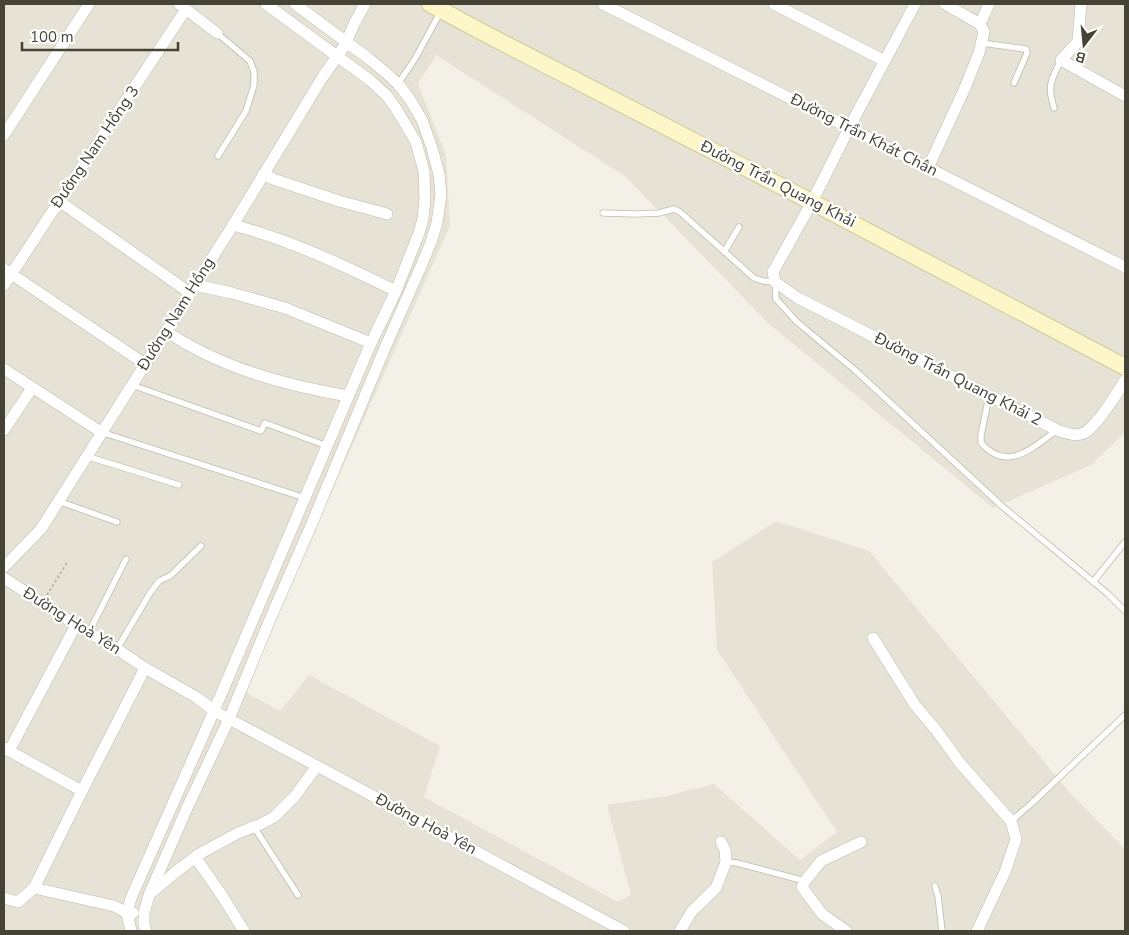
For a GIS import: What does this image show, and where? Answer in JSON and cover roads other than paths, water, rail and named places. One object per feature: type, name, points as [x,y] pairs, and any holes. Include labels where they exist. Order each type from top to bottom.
[{"type":"main road","name":"Đường Trần Quang Khải","points":[[439,6],[1125,367]]},
{"type":"street","points":[[4,135],[89,4]]},
{"type":"street","points":[[132,931],[135,913],[149,894],[228,718],[428,250],[437,223],[441,194],[438,174],[432,148],[422,120],[409,98],[385,72],[342,50],[266,4]]},
{"type":"street","points":[[146,931],[135,913],[131,898],[215,712],[348,396],[396,291],[423,219],[425,199],[424,171],[416,142],[388,96],[295,4]]},
{"type":"street","name":"Đường Nam Hồng","points":[[4,566],[41,529],[233,225],[322,78],[342,50],[365,4]]},
{"type":"street","name":"Đường Trần Khát Chân","points":[[603,4],[1125,267]]},
{"type":"street","points":[[774,4],[885,62]]},
{"type":"street","points":[[775,282],[773,272],[916,4]]},
{"type":"street","points":[[928,168],[964,90],[982,43],[984,32],[980,24],[945,4]]},
{"type":"street","points":[[980,24],[989,4]]},
{"type":"street","points":[[1081,4],[1078,41],[1061,60],[1125,96]]},
{"type":"street","points":[[182,7],[217,33]]},
{"type":"street","name":"Đường Nam Hồng 3","points":[[4,284],[7,271],[59,201],[182,7]]},
{"type":"street","points":[[388,96],[397,85]]},
{"type":"street","points":[[263,174],[322,195],[386,214]]},
{"type":"street","points":[[59,201],[192,289],[232,293],[285,308],[371,344]]},
{"type":"street","points":[[233,225],[339,263],[396,291]]},
{"type":"street","points":[[7,271],[145,364]]},
{"type":"street","name":"Đường Trần Quang Khải 2","points":[[775,282],[798,298],[1057,430],[1075,435],[1086,433],[1097,421],[1125,380]]},
{"type":"street","points":[[166,331],[214,357],[242,369],[313,390],[348,396]]},
{"type":"street","points":[[4,369],[101,432]]},
{"type":"street","points":[[4,430],[32,388]]},
{"type":"street","name":"Đường Hoà Yên","points":[[4,578],[144,668],[196,697],[215,712],[624,931]]},
{"type":"street","points":[[76,625],[6,750],[82,791]]},
{"type":"street","points":[[873,638],[915,705],[960,763],[1011,821],[1016,839],[1005,872],[977,931]]},
{"type":"street","points":[[4,898],[18,902],[34,888],[144,668]]},
{"type":"street","points":[[149,894],[195,857],[238,833],[274,817],[317,766]]},
{"type":"street","points":[[680,931],[692,911],[716,888],[726,862],[725,850],[720,842]]},
{"type":"street","points":[[846,931],[822,914],[802,887],[821,861],[861,842]]},
{"type":"street","points":[[195,857],[244,931]]},
{"type":"street","points":[[34,888],[114,906],[135,913]]},
{"type":"lane","points":[[397,85],[416,57],[439,6]]},
{"type":"lane","points":[[217,33],[250,61],[254,72],[254,85],[246,111],[218,156]]},
{"type":"lane","points":[[982,43],[1026,49],[1027,52],[1014,83]]},
{"type":"lane","points":[[1054,108],[1049,94],[1050,85],[1061,60]]},
{"type":"lane","points":[[603,213],[644,213],[674,209],[689,219],[754,278],[775,282],[776,298],[797,322],[856,371],[1003,507],[1108,594],[1125,612]]},
{"type":"lane","points":[[724,252],[739,228]]},
{"type":"lane","points":[[132,385],[260,431],[265,423],[327,446]]},
{"type":"lane","points":[[989,396],[981,443],[988,450],[999,456],[1008,458],[1017,456],[1057,430]]},
{"type":"lane","points":[[101,432],[305,498]]},
{"type":"lane","points":[[86,456],[180,485]]},
{"type":"lane","points":[[58,502],[116,522]]},
{"type":"lane","points":[[1093,582],[1125,542]]},
{"type":"lane","points":[[117,649],[159,581],[170,576],[201,546]]},
{"type":"lane","points":[[89,632],[126,559]]},
{"type":"lane","points":[[1011,821],[1125,715]]},
{"type":"lane","points":[[254,827],[298,895]]},
{"type":"lane","points":[[726,862],[737,863],[805,881]]},
{"type":"lane","points":[[935,886],[942,931]]}]
